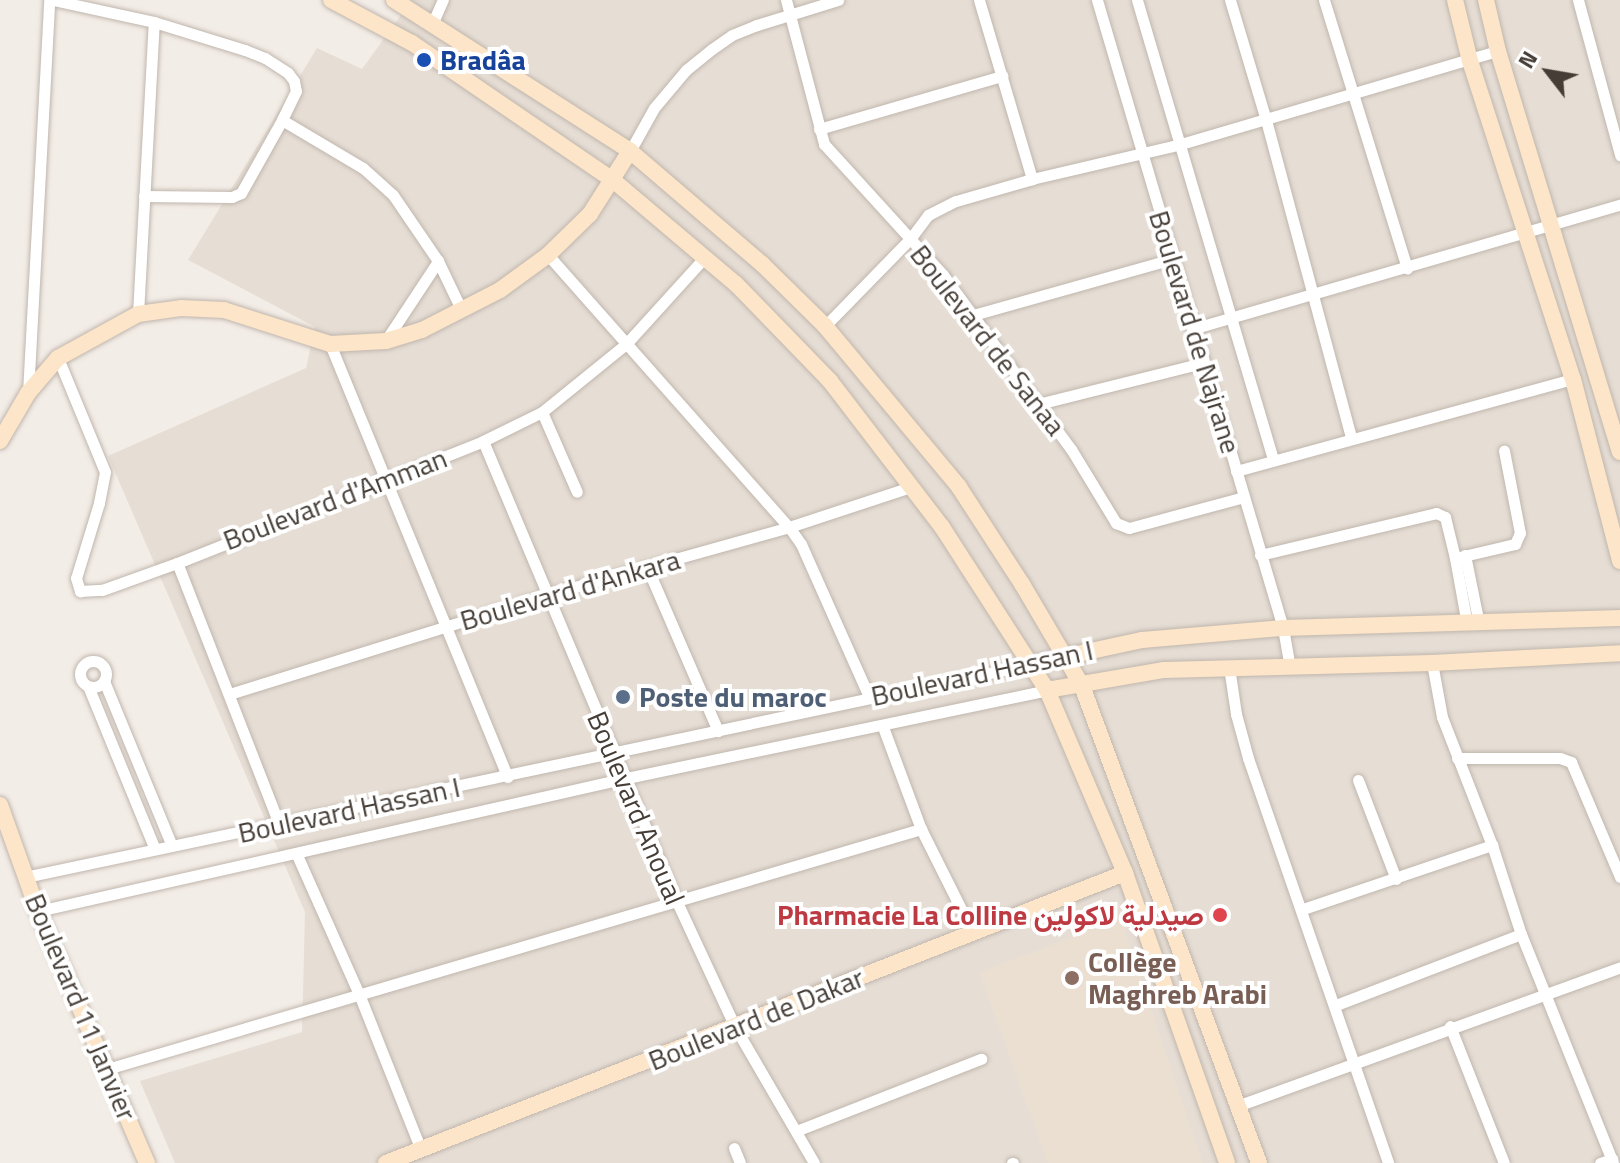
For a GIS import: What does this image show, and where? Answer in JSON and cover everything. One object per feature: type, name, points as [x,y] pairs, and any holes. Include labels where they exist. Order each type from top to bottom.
[{"type":"main road","points":[[331,0],[412,43],[614,181],[705,257],[830,381],[942,527],[1047,690],[1125,873],[1227,1163]]},
{"type":"main road","points":[[394,0],[433,22],[630,151],[762,264],[825,326],[959,487],[1082,686],[1259,1163]]},
{"type":"main road","points":[[1455,0],[1470,61],[1573,379],[1620,561]]},
{"type":"main road","points":[[1486,0],[1498,51],[1620,452]]},
{"type":"main road","points":[[0,441],[28,393],[58,358],[94,335],[138,314],[181,308],[224,310],[330,344],[386,341],[422,330],[500,290],[548,255],[590,214],[614,181],[630,151]]},
{"type":"main road","name":"Boulevard Hassan I","points":[[1031,664],[1142,640],[1283,628],[1620,618]]},
{"type":"main road","name":"Boulevard Hassan I","points":[[1047,690],[1164,670],[1432,663],[1620,653]]},
{"type":"main road","name":"Boulevard 11 Janvier","points":[[0,805],[38,911],[147,1163]]},
{"type":"main road","name":"Boulevard de Dakar","points":[[386,1163],[1125,873]]},
{"type":"street","points":[[28,393],[51,0],[154,22],[255,54],[288,73],[296,91],[237,196],[144,196]]},
{"type":"street","points":[[433,22],[443,0]]},
{"type":"street","name":"Boulevard de Sanaa","points":[[786,0],[787,14],[819,129],[833,157],[943,275],[1038,404],[1121,527],[1129,528],[1244,497]]},
{"type":"street","points":[[630,151],[654,108],[686,70],[732,35],[787,14],[838,0]]},
{"type":"street","points":[[979,0],[1032,179]]},
{"type":"street","name":"Boulevard de Najrane","points":[[1097,0],[1202,363],[1283,628],[1290,666]]},
{"type":"street","points":[[1137,0],[1273,459]]},
{"type":"street","points":[[1230,0],[1266,120],[1351,438]]},
{"type":"street","points":[[1324,0],[1407,268]]},
{"type":"street","points":[[1578,0],[1620,155]]},
{"type":"street","points":[[138,314],[154,22]]},
{"type":"street","points":[[825,326],[910,239],[928,215],[956,201],[1032,179],[1181,144],[1498,51]]},
{"type":"street","points":[[819,129],[1002,76]]},
{"type":"street","points":[[282,120],[363,168],[393,195],[438,261],[462,311]]},
{"type":"street","points":[[1192,329],[1620,205]]},
{"type":"street","points":[[548,255],[789,527],[801,544],[869,697]]},
{"type":"street","name":"Boulevard d'Amman","points":[[58,358],[105,472],[76,578],[80,591],[102,590],[483,441],[542,412],[626,344],[705,257]]},
{"type":"street","points":[[973,315],[1172,259]]},
{"type":"street","points":[[386,341],[438,261]]},
{"type":"street","points":[[330,344],[508,777]]},
{"type":"street","points":[[1038,404],[1202,363]]},
{"type":"street","points":[[1236,471],[1573,379]]},
{"type":"street","points":[[542,412],[577,492]]},
{"type":"street","name":"Boulevard Anoual","points":[[483,441],[622,779],[677,902],[735,1027],[814,1163]]},
{"type":"street","points":[[1460,556],[1515,544],[1519,540],[1504,451]]},
{"type":"street","name":"Boulevard d'Ankara","points":[[229,694],[546,595],[789,527],[911,487]]},
{"type":"street","points":[[1260,555],[1436,513],[1445,517],[1460,556],[1473,624]]},
{"type":"street","points":[[177,563],[279,824]]},
{"type":"street","points":[[647,567],[718,731]]},
{"type":"street","points":[[88,686],[97,686],[104,681],[107,672],[103,664],[90,661],[81,671],[82,680],[88,686],[155,849]]},
{"type":"street","points":[[1432,663],[1442,717],[1608,1162]]},
{"type":"street","name":"Boulevard Hassan I","points":[[25,877],[1031,664]]},
{"type":"street","points":[[1229,667],[1236,714],[1248,758],[1357,1064],[1388,1163]]},
{"type":"street","points":[[104,681],[172,846]]},
{"type":"street","name":"Boulevard Hassan I","points":[[38,911],[297,855],[622,779],[883,727],[1047,690]]},
{"type":"street","points":[[883,727],[921,829],[973,933]]},
{"type":"street","points":[[112,744],[128,737]]},
{"type":"street","points":[[1457,758],[1560,758],[1571,762],[1620,876]]},
{"type":"street","points":[[1358,780],[1396,879]]},
{"type":"street","points":[[107,1069],[921,829]]},
{"type":"street","points":[[1303,909],[1492,845]]},
{"type":"street","points":[[297,855],[359,994],[421,1150]]},
{"type":"street","points":[[1336,1005],[1521,934]]},
{"type":"street","points":[[1237,1106],[1357,1064],[1450,1026],[1620,967]]},
{"type":"street","points":[[1450,1026],[1504,1163]]},
{"type":"street","points":[[796,1131],[981,1059]]},
{"type":"street","points":[[734,1148],[740,1163]]},
{"type":"shaded area","points":[[412,0],[1620,0],[1620,1163],[175,1163],[140,1081],[302,1032],[305,912],[108,456],[306,368],[315,327],[188,260],[317,48],[362,69]]},
{"type":"shaded area","points":[[1121,919],[1203,1163],[1048,1163],[979,972]]},
{"type":"place","name":"Bradâa","points":[[424,60]]},
{"type":"place","name":"Poste du maroc","points":[[623,697]]},
{"type":"place","name":"Pharmacie La Colline صيدلية لاكولين","points":[[1220,915]]},
{"type":"place","name":"Collège Maghreb Arabi","points":[[1072,978]]}]
